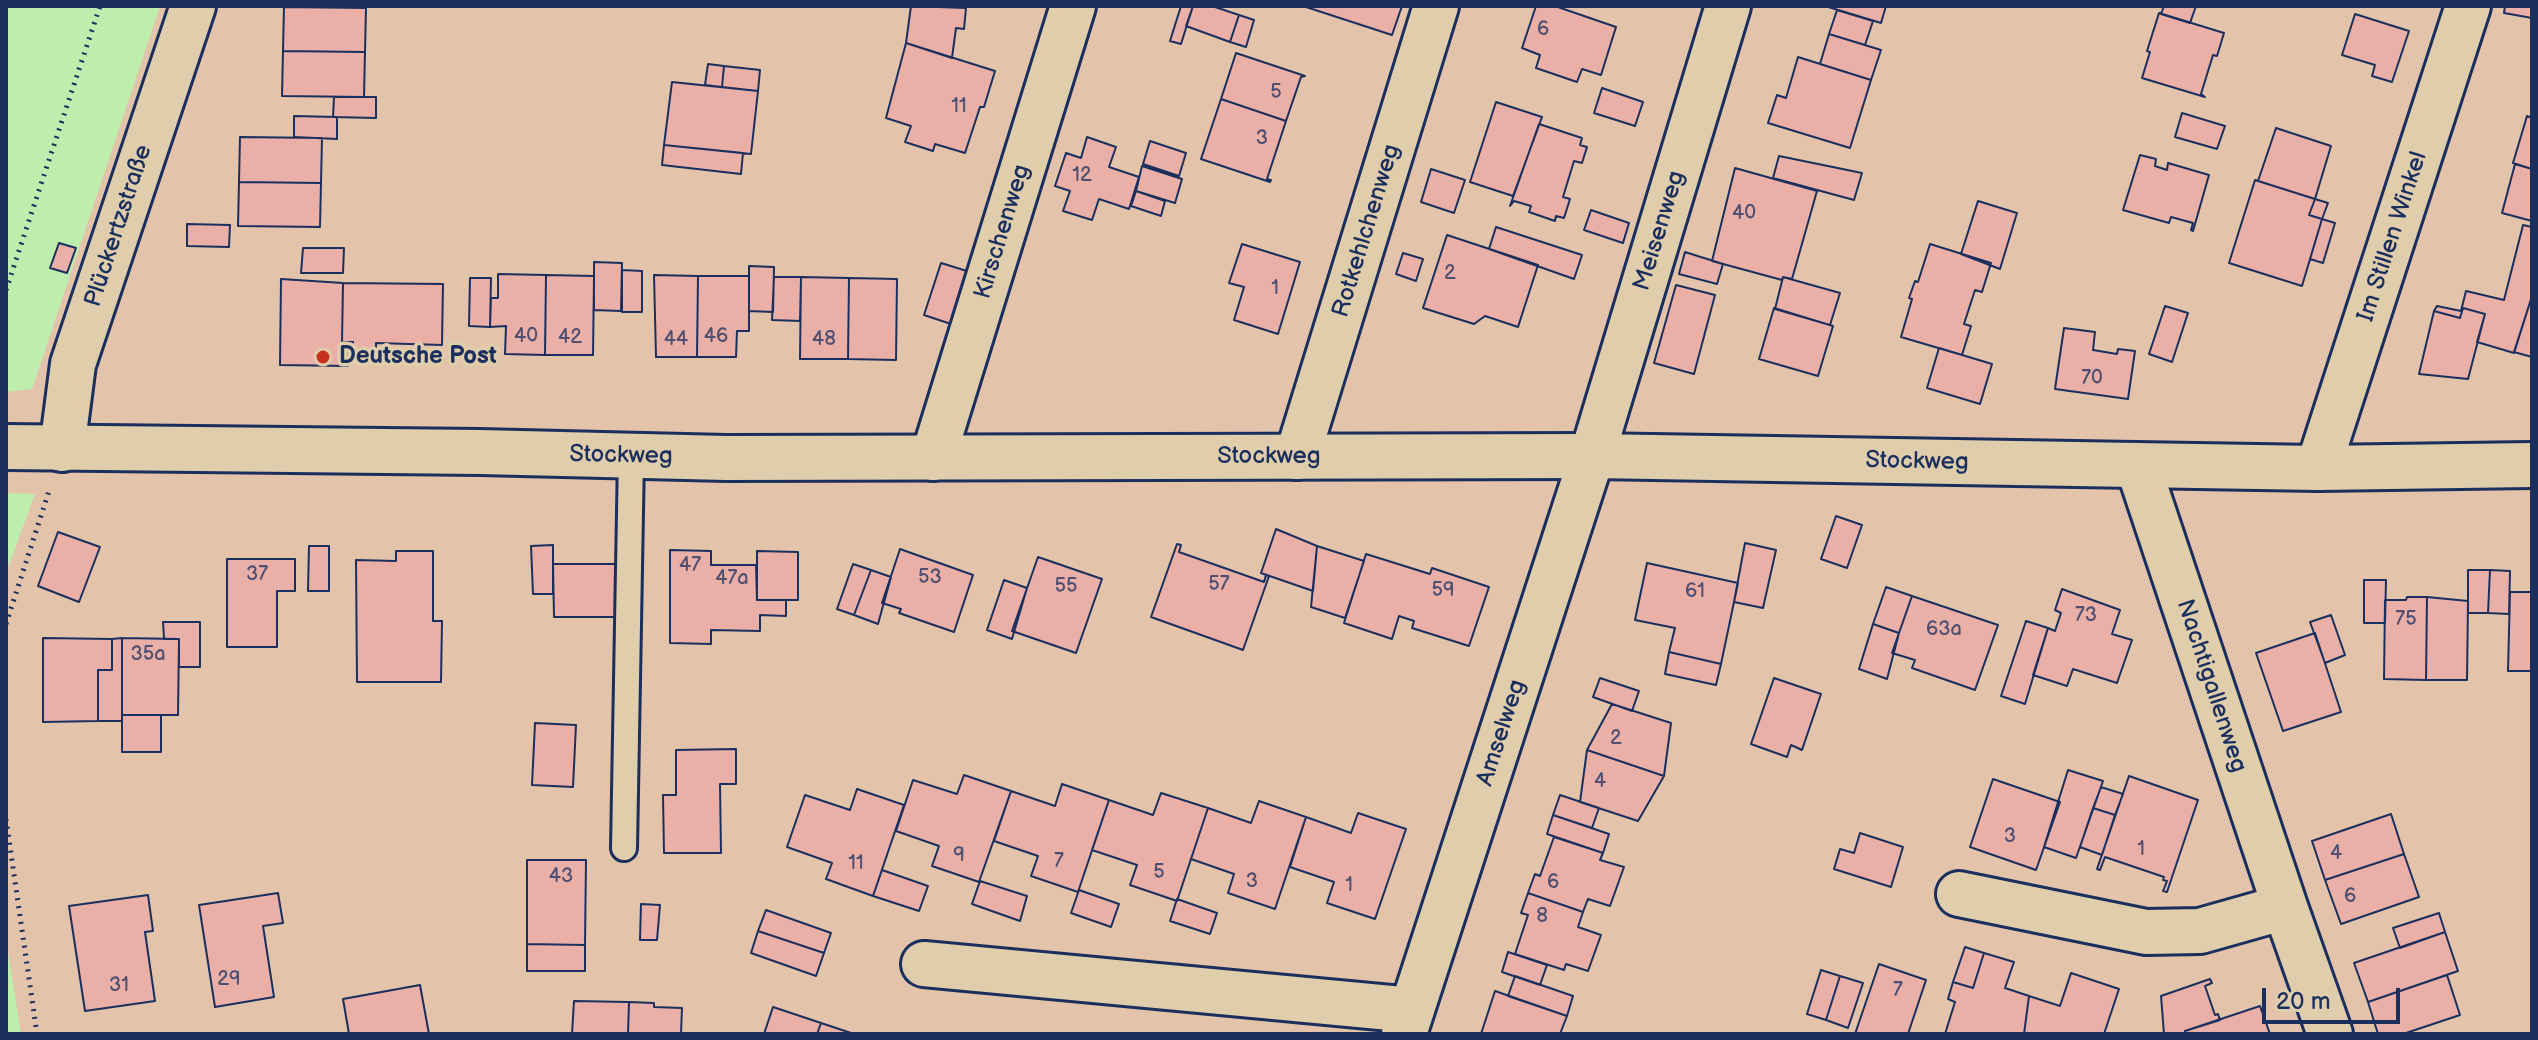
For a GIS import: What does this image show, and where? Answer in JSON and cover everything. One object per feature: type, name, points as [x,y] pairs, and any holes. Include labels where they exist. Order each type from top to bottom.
[{"type":"street","name":"Plückertzstraße","points":[[62,449],[73,364],[193,6]]},
{"type":"street","name":"Kirschenweg","points":[[933,458],[1073,6]]},
{"type":"street","name":"Rotkehlchenweg","points":[[1297,457],[1436,6]]},
{"type":"street","name":"Meisenweg","points":[[1592,456],[1728,6]]},
{"type":"street","name":"Im Stillen Winkel","points":[[2318,468],[2468,6]]},
{"type":"street","name":"Stockweg","points":[[6,447],[631,456],[1592,456],[2318,468],[2532,465]]},
{"type":"street","name":"Amselweg","points":[[924,964],[1408,1022],[1592,456]]},
{"type":"street","name":"Nachtigallenweg","points":[[2138,466],[2330,1034]]},
{"type":"street","points":[[1959,894],[2146,932],[2200,931],[2285,907]]},
{"type":"lane","points":[[624,848],[631,456]]},
{"type":"path","points":[[6,290],[100,6]]},
{"type":"path","points":[[6,624],[62,449]]},
{"type":"path","points":[[6,819],[37,1034]]},
{"type":"green space","points":[[6,6],[160,6],[32,389],[6,392]]},
{"type":"green space","points":[[6,493],[35,494],[6,573]]},
{"type":"green space","points":[[6,939],[21,1034],[6,1034]]},
{"type":"building","points":[[911,6],[966,8],[964,29],[956,28],[952,58],[906,43]]},
{"type":"building","points":[[1181,6],[1193,6],[1181,44],[1170,41]]},
{"type":"building","points":[[1193,6],[1212,6],[1239,15],[1230,42],[1186,26]]},
{"type":"building","points":[[1303,6],[1402,6],[1392,35]]},
{"type":"building","points":[[1536,6],[1555,6],[1616,27],[1601,75],[1582,69],[1577,82],[1536,68],[1540,55],[1522,48]]},
{"type":"building","points":[[1825,6],[1886,6],[1881,23]]},
{"type":"building","points":[[2164,6],[2196,6],[2190,23],[2161,14]]},
{"type":"building","points":[[2505,6],[2532,6],[2532,18],[2504,13]]},
{"type":"building","points":[[284,7],[366,8],[365,52],[283,51]]},
{"type":"building","points":[[1837,10],[1873,21],[1865,45],[1829,34]]},
{"type":"building","points":[[2159,13],[2224,33],[2217,56],[2213,55],[2201,94],[2205,97],[2142,78]]},
{"type":"building","points":[[2355,14],[2409,31],[2392,82],[2372,76],[2375,65],[2342,55]]},
{"type":"building","points":[[1239,15],[1254,20],[1246,47],[1230,42]]},
{"type":"building","points":[[1829,34],[1881,50],[1871,80],[1820,64]]},
{"type":"building","points":[[906,43],[995,71],[965,153],[935,144],[933,151],[905,142],[911,126],[886,118]]},
{"type":"building","points":[[283,51],[365,52],[364,97],[282,96]]},
{"type":"building","points":[[1236,53],[1305,76],[1301,77],[1286,121],[1221,99]]},
{"type":"building","points":[[1798,57],[1871,80],[1850,148],[1768,123],[1777,95],[1786,98]]},
{"type":"building","points":[[708,64],[724,66],[722,87],[705,85]]},
{"type":"building","points":[[724,66],[760,70],[758,91],[722,87]]},
{"type":"building","points":[[672,82],[758,91],[751,154],[664,145]]},
{"type":"building","points":[[1602,88],[1643,102],[1635,126],[1594,113]]},
{"type":"building","points":[[334,97],[376,97],[376,118],[333,117]]},
{"type":"building","points":[[1221,99],[1286,121],[1267,179],[1270,182],[1201,159]]},
{"type":"building","points":[[1496,102],[1542,117],[1513,196],[1470,182]]},
{"type":"building","points":[[2182,113],[2225,126],[2217,149],[2175,137]]},
{"type":"building","points":[[294,116],[337,117],[337,139],[294,137]]},
{"type":"building","points":[[2527,116],[2532,118],[2532,169],[2513,163]]},
{"type":"building","points":[[1539,124],[1582,138],[1580,145],[1587,147],[1582,163],[1574,161],[1563,197],[1570,199],[1564,218],[1556,216],[1555,221],[1529,212],[1531,206],[1514,201],[1510,206]]},
{"type":"building","points":[[2276,128],[2331,146],[2315,199],[2258,181]]},
{"type":"building","points":[[240,137],[322,138],[321,183],[239,182]]},
{"type":"building","points":[[1087,137],[1116,147],[1109,167],[1139,177],[1129,209],[1099,199],[1092,220],[1063,211],[1070,191],[1055,186],[1066,153],[1081,158]]},
{"type":"building","points":[[1150,141],[1186,153],[1179,176],[1143,164]]},
{"type":"building","points":[[664,145],[743,153],[741,174],[662,165]]},
{"type":"building","points":[[2140,155],[2156,159],[2155,166],[2167,170],[2168,163],[2209,175],[2193,231],[2193,223],[2171,217],[2169,223],[2123,210]]},
{"type":"building","points":[[1779,156],[1862,173],[1854,200],[1773,178]]},
{"type":"building","points":[[2515,164],[2532,169],[2532,221],[2502,213]]},
{"type":"building","points":[[1142,166],[1182,179],[1175,203],[1136,191]]},
{"type":"building","points":[[1735,168],[1817,191],[1792,279],[1783,277],[1782,280],[1712,261]]},
{"type":"building","points":[[1431,169],[1465,180],[1454,213],[1421,202]]},
{"type":"building","points":[[2255,180],[2315,199],[2309,215],[2322,219],[2302,286],[2229,263]]},
{"type":"building","points":[[239,182],[321,183],[320,227],[238,226]]},
{"type":"building","points":[[1136,191],[1165,201],[1161,216],[1131,206]]},
{"type":"building","points":[[2315,199],[2328,203],[2322,219],[2309,215]]},
{"type":"building","points":[[1978,201],[2017,213],[2000,269],[1961,254]]},
{"type":"building","points":[[1591,210],[1629,223],[1623,243],[1584,230]]},
{"type":"building","points":[[2322,219],[2335,223],[2323,263],[2310,259]]},
{"type":"building","points":[[187,224],[230,225],[229,247],[187,246]]},
{"type":"building","points":[[2523,225],[2532,227],[2532,296],[2514,353],[2477,342],[2485,314],[2463,308],[2460,318],[2434,311],[2437,306],[2461,311],[2466,291],[2504,300]]},
{"type":"building","points":[[1496,227],[1582,255],[1574,279],[1489,249]]},
{"type":"building","points":[[1447,235],[1538,265],[1518,327],[1485,316],[1474,324],[1423,308]]},
{"type":"building","points":[[59,243],[76,248],[67,273],[50,268]]},
{"type":"building","points":[[1242,244],[1300,262],[1278,334],[1234,320],[1244,287],[1229,283]]},
{"type":"building","points":[[1930,244],[1991,263],[1982,292],[1975,290],[1964,324],[1971,326],[1962,355],[1901,337],[1912,299],[1909,298],[1915,281],[1918,282]]},
{"type":"building","points":[[303,248],[344,248],[343,273],[301,273]]},
{"type":"building","points":[[1685,252],[1723,264],[1717,284],[1679,274]]},
{"type":"building","points":[[1403,253],[1423,259],[1416,281],[1396,274]]},
{"type":"building","points":[[594,262],[622,263],[621,311],[594,310]]},
{"type":"building","points":[[941,263],[967,271],[951,324],[924,315]]},
{"type":"building","points":[[749,266],[774,267],[773,312],[749,311]]},
{"type":"building","points":[[622,270],[642,271],[642,312],[622,312]]},
{"type":"building","points":[[498,274],[546,275],[545,355],[505,354],[506,326],[490,327],[491,298],[498,298]]},
{"type":"building","points":[[546,275],[594,276],[593,355],[545,355]]},
{"type":"building","points":[[654,275],[698,276],[697,357],[656,357]]},
{"type":"building","points":[[698,276],[749,276],[749,331],[737,331],[736,357],[697,357]]},
{"type":"building","points":[[774,277],[801,277],[800,321],[772,320]]},
{"type":"building","points":[[801,277],[849,278],[848,359],[800,359]]},
{"type":"building","points":[[1783,277],[1840,293],[1830,325],[1775,309]]},
{"type":"building","points":[[470,278],[491,278],[490,327],[469,326]]},
{"type":"building","points":[[849,278],[897,279],[896,360],[848,359]]},
{"type":"building","points":[[281,279],[343,283],[342,342],[348,342],[348,366],[280,365]]},
{"type":"building","points":[[343,283],[443,284],[442,345],[376,343],[376,353],[352,353],[353,342],[342,342]]},
{"type":"building","points":[[1676,285],[1715,295],[1694,374],[1654,363]]},
{"type":"building","points":[[2532,296],[2532,357],[2514,352]]},
{"type":"building","points":[[2165,306],[2188,313],[2172,362],[2149,354]]},
{"type":"building","points":[[1774,308],[1833,326],[1818,376],[1759,359]]},
{"type":"building","points":[[2463,308],[2485,314],[2468,379],[2419,374],[2434,311],[2460,318]]},
{"type":"building","points":[[2064,328],[2095,332],[2093,350],[2117,354],[2118,349],[2135,351],[2128,399],[2055,389]]},
{"type":"building","points":[[1939,348],[1992,364],[1980,404],[1927,388]]},
{"type":"building","points":[[1836,516],[1862,525],[1847,568],[1821,559]]},
{"type":"building","points":[[1276,529],[1317,546],[1313,591],[1261,573]]},
{"type":"building","points":[[58,532],[100,547],[79,602],[38,586]]},
{"type":"building","points":[[1745,543],[1776,550],[1763,608],[1734,602]]},
{"type":"building","points":[[1177,544],[1181,545],[1179,552],[1264,582],[1266,575],[1269,576],[1243,650],[1151,617]]},
{"type":"building","points":[[553,545],[553,594],[533,594],[531,546]]},
{"type":"building","points":[[309,546],[329,546],[329,591],[308,591]]},
{"type":"building","points":[[1317,546],[1364,561],[1345,618],[1311,607]]},
{"type":"building","points":[[900,549],[973,575],[954,632],[899,613],[901,609],[882,603]]},
{"type":"building","points":[[670,550],[711,551],[711,565],[756,565],[757,600],[786,600],[786,616],[760,615],[760,631],[711,630],[711,644],[670,643]]},
{"type":"building","points":[[396,551],[433,551],[433,621],[442,621],[441,682],[357,682],[356,560],[396,561]]},
{"type":"building","points":[[757,551],[798,552],[798,600],[757,600]]},
{"type":"building","points":[[1366,554],[1430,574],[1432,568],[1489,587],[1469,646],[1412,628],[1414,621],[1399,616],[1392,639],[1344,623]]},
{"type":"building","points":[[1038,557],[1102,579],[1076,653],[1012,631]]},
{"type":"building","points":[[227,559],[295,559],[295,591],[277,591],[277,647],[227,647]]},
{"type":"building","points":[[1647,563],[1738,583],[1721,664],[1669,652],[1675,628],[1635,620]]},
{"type":"building","points":[[553,564],[615,564],[615,617],[554,617]]},
{"type":"building","points":[[853,564],[871,570],[854,615],[837,609]]},
{"type":"building","points":[[871,570],[891,577],[878,624],[854,615]]},
{"type":"building","points":[[2468,570],[2490,570],[2488,613],[2468,613]]},
{"type":"building","points":[[2490,570],[2510,571],[2509,614],[2488,613]]},
{"type":"building","points":[[1004,580],[1027,588],[1012,639],[987,630]]},
{"type":"building","points":[[2364,580],[2386,580],[2385,623],[2364,623]]},
{"type":"building","points":[[1886,587],[1912,596],[1899,633],[1873,624]]},
{"type":"building","points":[[2531,588],[2532,671],[2508,671],[2510,592],[2531,592]]},
{"type":"building","points":[[2062,589],[2120,610],[2112,634],[2132,640],[2117,683],[2073,669],[2067,686],[2033,675],[2048,628],[2055,631],[2061,613],[2055,610]]},
{"type":"building","points":[[1912,596],[1998,625],[1975,690],[1912,668],[1915,660],[1892,653]]},
{"type":"building","points":[[2407,597],[2427,597],[2426,680],[2384,679],[2385,600],[2406,600]]},
{"type":"building","points":[[2427,597],[2468,601],[2467,680],[2426,680]]},
{"type":"building","points":[[2331,615],[2345,655],[2325,663],[2310,622]]},
{"type":"building","points":[[2026,621],[2048,628],[2025,704],[2001,696]]},
{"type":"building","points":[[163,622],[200,622],[200,667],[179,667],[179,639],[164,639]]},
{"type":"building","points":[[1873,624],[1899,633],[1887,679],[1859,669]]},
{"type":"building","points":[[2315,633],[2341,712],[2283,731],[2256,653]]},
{"type":"building","points":[[43,638],[112,639],[112,670],[98,670],[98,721],[43,722]]},
{"type":"building","points":[[122,638],[179,639],[178,715],[122,715]]},
{"type":"building","points":[[122,638],[122,721],[98,721],[98,670],[112,670],[112,639]]},
{"type":"building","points":[[1669,652],[1721,664],[1716,685],[1665,674]]},
{"type":"building","points":[[1600,678],[1639,691],[1632,711],[1593,697]]},
{"type":"building","points":[[1774,678],[1821,694],[1802,750],[1791,745],[1787,757],[1751,744]]},
{"type":"building","points":[[1612,704],[1671,723],[1664,776],[1587,750]]},
{"type":"building","points":[[122,715],[161,715],[161,752],[122,752]]},
{"type":"building","points":[[535,723],[576,725],[573,787],[532,785]]},
{"type":"building","points":[[736,749],[736,784],[720,784],[721,853],[664,853],[663,795],[676,795],[676,750]]},
{"type":"building","points":[[1587,750],[1664,776],[1638,821],[1580,802]]},
{"type":"building","points":[[2068,770],[2103,781],[2076,858],[2044,847]]},
{"type":"building","points":[[964,775],[1011,791],[979,882],[932,866],[939,846],[896,831],[913,780],[957,794]]},
{"type":"building","points":[[2129,776],[2198,800],[2167,892],[2163,891],[2167,881],[2163,880],[2164,877],[2105,857],[2100,870],[2097,869]]},
{"type":"building","points":[[1993,779],[2060,802],[2036,870],[1970,847]]},
{"type":"building","points":[[1062,784],[1109,800],[1078,892],[1031,876],[1038,856],[994,841],[1011,791],[1055,806]]},
{"type":"building","points":[[2101,787],[2123,794],[2115,815],[2093,808]]},
{"type":"building","points":[[857,789],[904,805],[873,896],[826,879],[832,863],[787,847],[805,795],[850,810]]},
{"type":"building","points":[[1161,793],[1208,808],[1177,901],[1130,885],[1137,865],[1092,850],[1109,800],[1153,815]]},
{"type":"building","points":[[1560,795],[1599,808],[1592,828],[1553,815]]},
{"type":"building","points":[[1259,801],[1306,817],[1275,909],[1228,893],[1234,874],[1191,859],[1208,808],[1251,823]]},
{"type":"building","points":[[2093,808],[2115,815],[2102,855],[2080,847]]},
{"type":"building","points":[[1358,813],[1406,829],[1375,919],[1327,903],[1334,882],[1290,867],[1306,817],[1351,833]]},
{"type":"building","points":[[2391,814],[2404,854],[2325,880],[2312,841]]},
{"type":"building","points":[[1553,815],[1609,834],[1603,853],[1547,834]]},
{"type":"building","points":[[1860,833],[1903,847],[1891,887],[1834,869],[1840,849],[1854,853]]},
{"type":"building","points":[[1554,837],[1603,853],[1600,860],[1624,867],[1610,906],[1588,899],[1583,912],[1528,893],[1535,874],[1540,876]]},
{"type":"building","points":[[2404,854],[2419,897],[2341,924],[2325,880]]},
{"type":"building","points":[[527,860],[586,860],[585,945],[527,944]]},
{"type":"building","points":[[882,870],[928,886],[919,911],[873,896]]},
{"type":"building","points":[[980,881],[1027,896],[1020,921],[972,904]]},
{"type":"building","points":[[1079,890],[1119,904],[1111,927],[1071,913]]},
{"type":"building","points":[[278,893],[283,923],[263,926],[274,997],[215,1007],[199,905]]},
{"type":"building","points":[[1528,893],[1583,912],[1578,927],[1601,935],[1588,971],[1566,964],[1564,970],[1515,954],[1528,915],[1521,913]]},
{"type":"building","points":[[148,895],[153,931],[145,932],[155,1001],[85,1011],[69,906]]},
{"type":"building","points":[[1177,899],[1217,913],[1210,934],[1170,921]]},
{"type":"building","points":[[641,904],[660,905],[657,940],[640,940]]},
{"type":"building","points":[[766,910],[831,933],[824,953],[758,931]]},
{"type":"building","points":[[2439,913],[2445,932],[2400,948],[2393,928]]},
{"type":"building","points":[[758,931],[824,953],[816,976],[751,953]]},
{"type":"building","points":[[2445,932],[2458,971],[2368,1002],[2354,963]]},
{"type":"building","points":[[527,944],[585,945],[585,971],[527,971]]},
{"type":"building","points":[[1965,947],[1984,953],[1973,988],[1953,982]]},
{"type":"building","points":[[1508,952],[1547,965],[1540,985],[1502,972]]},
{"type":"building","points":[[1984,953],[2014,962],[2005,988],[2029,996],[2024,1034],[1945,1034],[1955,1002],[1948,999],[1953,982],[1973,988]]},
{"type":"building","points":[[1879,964],[1926,980],[1908,1034],[1855,1034]]},
{"type":"building","points":[[1821,970],[1840,976],[1826,1020],[1807,1014]]},
{"type":"building","points":[[2071,973],[2119,989],[2104,1034],[2024,1034],[2029,996],[2060,1006]]},
{"type":"building","points":[[2447,975],[2460,1015],[2403,1034],[2378,1034],[2368,1002]]},
{"type":"building","points":[[1515,976],[1573,996],[1567,1016],[1508,996]]},
{"type":"building","points":[[1840,976],[1863,983],[1848,1028],[1826,1020]]},
{"type":"building","points":[[2210,979],[2212,983],[2205,986],[2215,1015],[2218,1014],[2220,1020],[2185,1031],[2185,1034],[2164,1034],[2161,996]]},
{"type":"building","points":[[420,985],[429,1034],[349,1034],[343,999]]},
{"type":"building","points":[[1495,991],[1567,1016],[1560,1034],[1481,1034]]},
{"type":"building","points":[[574,1001],[629,1002],[628,1034],[572,1034]]},
{"type":"building","points":[[629,1002],[682,1008],[681,1034],[628,1034]]},
{"type":"building","points":[[2260,1006],[2270,1034],[2186,1034],[2185,1031]]},
{"type":"building","points":[[773,1007],[821,1023],[817,1034],[764,1034]]},
{"type":"building","points":[[821,1023],[854,1034],[817,1034]]},
{"type":"place","name":"Deutsche Post","points":[[323,357]]}]
